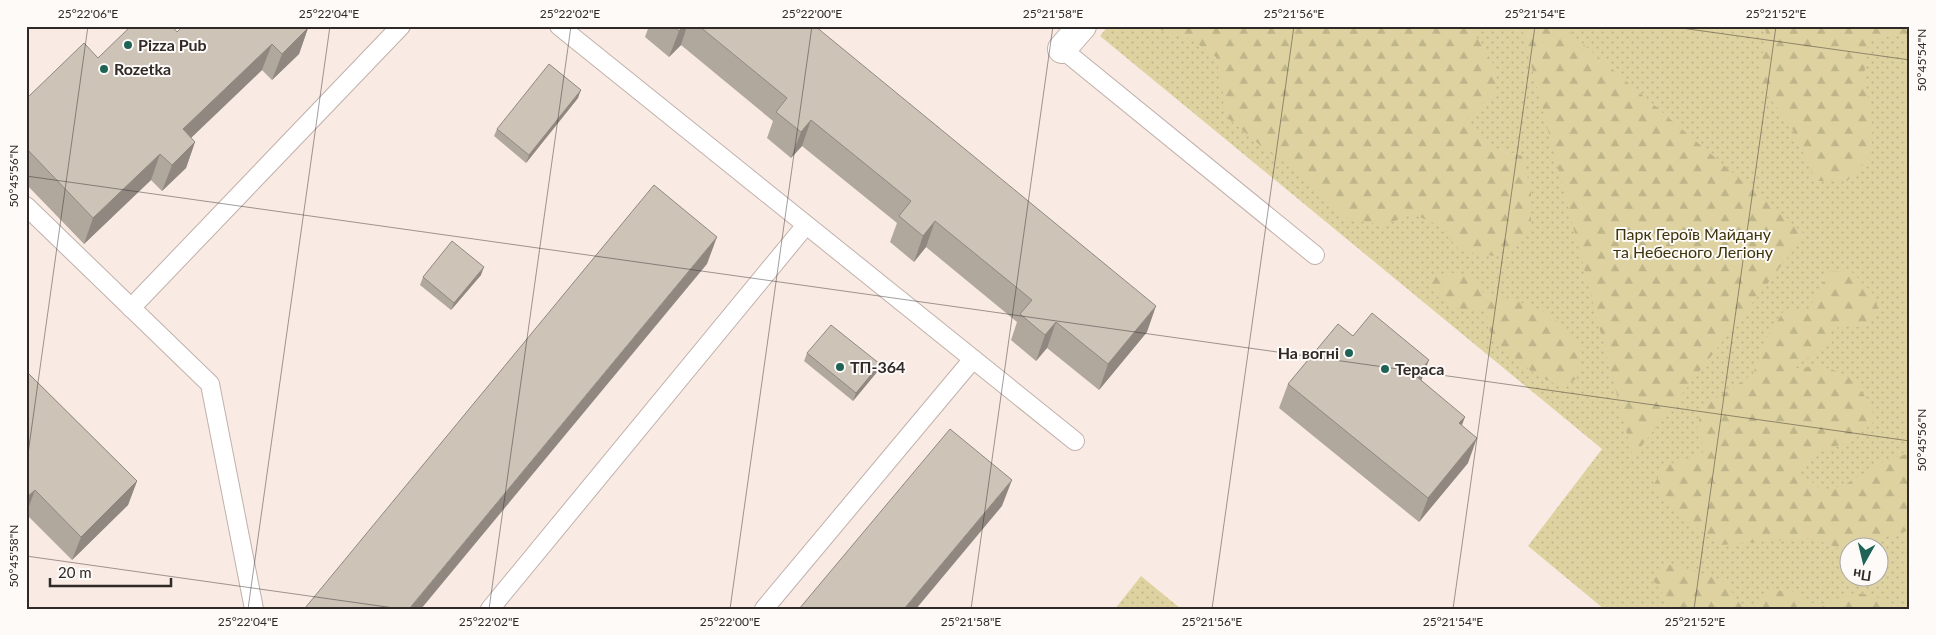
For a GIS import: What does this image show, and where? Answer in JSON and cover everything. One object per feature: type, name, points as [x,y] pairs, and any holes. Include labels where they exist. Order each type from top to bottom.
[{"type":"street","points":[[1062,49],[1082,26]]},
{"type":"lane","points":[[131,308],[401,26]]},
{"type":"lane","points":[[559,26],[1075,441]]},
{"type":"lane","points":[[1062,49],[1315,255]]},
{"type":"lane","points":[[26,206],[210,384],[254,609]]},
{"type":"lane","points":[[490,609],[806,225]]},
{"type":"lane","points":[[764,609],[973,359]]},
{"type":"green space","name":"Парк Героїв Майдану та Небесного Легіону","points":[[1108,26],[1910,26],[1910,609],[1604,609],[1528,546],[1602,449],[1100,36]]},
{"type":"green space","points":[[1160,26],[1467,26],[1472,30],[1497,70],[1496,91],[1464,122],[1492,147],[1522,156],[1531,190],[1531,234],[1495,256],[1460,251],[1438,225],[1413,214],[1384,225],[1345,218],[1302,174],[1267,151],[1224,115],[1223,91],[1216,57],[1191,39],[1161,30]]},
{"type":"green space","points":[[1521,26],[1562,26],[1805,235],[1633,457]]},
{"type":"green space","points":[[1765,26],[1910,26],[1910,36],[1907,34],[1869,40],[1864,75],[1873,128],[1871,156],[1847,181],[1816,181],[1790,124],[1758,83],[1766,33]]},
{"type":"green space","points":[[1830,271],[1851,271],[1876,297],[1878,315],[1857,327],[1840,326],[1830,332],[1832,344],[1823,347],[1792,369],[1820,367],[1842,373],[1857,385],[1876,420],[1852,440],[1816,454],[1797,470],[1824,492],[1846,484],[1884,461],[1910,453],[1910,530],[1881,538],[1838,538],[1838,548],[1811,538],[1721,545],[1672,510],[1654,484],[1665,466],[1707,451],[1696,433],[1702,408],[1753,374],[1766,339],[1783,312],[1808,310]]},
{"type":"green space","points":[[1449,272],[1471,277],[1482,292],[1529,305],[1551,316],[1561,324],[1571,334],[1582,352],[1576,379],[1562,387],[1536,375],[1494,341],[1485,320],[1491,312],[1455,308],[1434,294],[1429,278]]},
{"type":"green space","points":[[1664,563],[1699,572],[1726,583],[1743,608],[1751,606],[1771,590],[1794,592],[1820,608],[1838,598],[1854,594],[1869,595],[1888,602],[1889,609],[1682,609],[1668,601],[1653,580]]},
{"type":"green space","points":[[1141,576],[1181,609],[1115,609]]},
{"type":"building","points":[[131,26],[172,26],[177,32],[183,26],[306,26],[308,28],[282,54],[272,44],[183,129],[195,142],[172,165],[160,154],[93,218],[26,148],[26,99],[84,43],[98,58]]},
{"type":"building","points":[[673,26],[684,26],[679,31]]},
{"type":"building","points":[[699,26],[815,26],[1156,306],[1108,364],[1056,322],[1045,335],[1020,314],[1032,300],[935,221],[923,236],[899,216],[911,201],[811,120],[801,132],[776,112],[787,98]]},
{"type":"building","points":[[549,64],[581,90],[529,155],[497,129]]},
{"type":"building","points":[[654,185],[717,237],[409,609],[306,609],[305,608]]},
{"type":"building","points":[[452,241],[484,267],[454,303],[423,277]]},
{"type":"building","points":[[1372,313],[1429,360],[1416,376],[1465,417],[1459,423],[1477,438],[1428,498],[1288,384],[1338,324],[1353,336]]},
{"type":"building","name":"ТП-364","points":[[831,325],[880,364],[856,393],[807,353]]},
{"type":"building","points":[[26,371],[137,481],[81,537],[35,490],[26,498]]},
{"type":"building","points":[[950,429],[1012,480],[904,609],[799,609]]},
{"type":"place","name":"Pizza Pub","points":[[128,45]]},
{"type":"place","name":"Rozetka","points":[[104,69]]},
{"type":"place","name":"На вогні","points":[[1349,353]]},
{"type":"place","name":"ТП-364","points":[[840,367]]},
{"type":"place","name":"Тераса","points":[[1385,369]]}]
